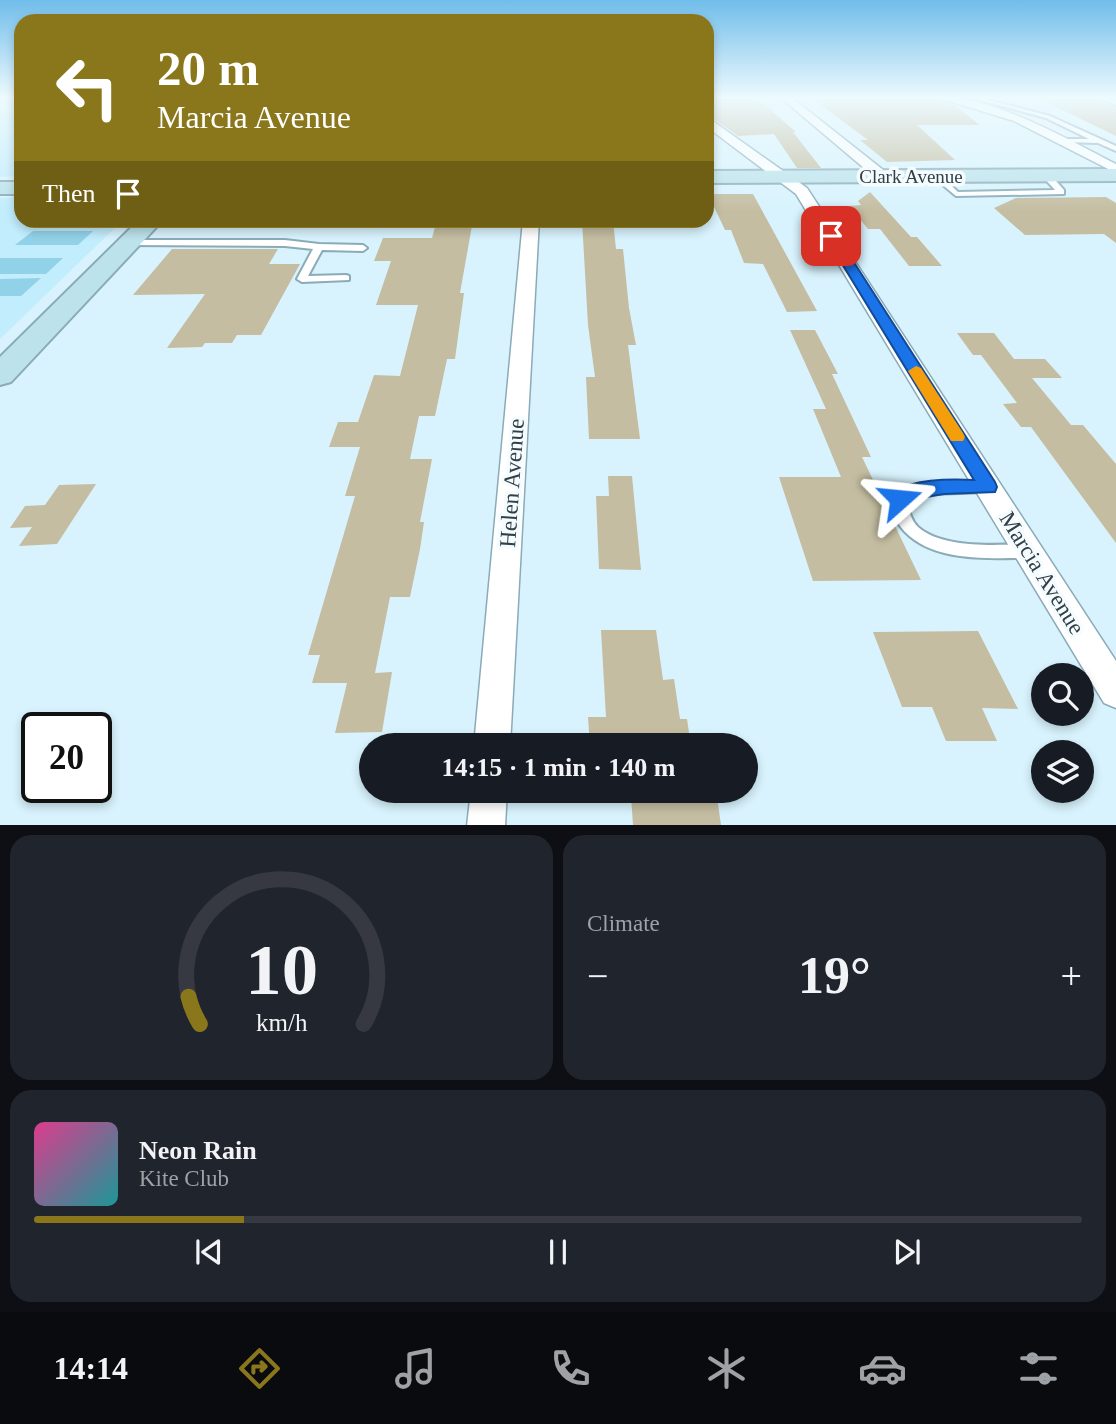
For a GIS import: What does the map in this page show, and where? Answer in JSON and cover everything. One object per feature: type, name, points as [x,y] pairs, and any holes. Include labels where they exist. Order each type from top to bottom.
[{"type":"street","name":"Marcia Avenue","points":[[727,136],[802,191],[1116,691]]},
{"type":"street","points":[[832,136],[882,176]]},
{"type":"street","points":[[1053,136],[1116,169]]},
{"type":"street","name":"Clark Avenue","points":[[714,177],[1116,175]]},
{"type":"street","points":[[0,375],[144,228]]},
{"type":"street","name":"Helen Avenue","points":[[493,733],[530,228]]},
{"type":"street","points":[[486,825],[488,803]]},
{"type":"lane","points":[[1087,136],[1116,149]]},
{"type":"lane","points":[[1065,141],[1116,140]]},
{"type":"lane","points":[[130,243],[285,243],[363,248]]},
{"type":"lane","points":[[319,247],[302,279],[346,278]]},
{"type":"lane","points":[[988,487],[944,486],[910,492],[900,499],[899,511],[906,524],[919,536],[934,543],[975,551],[1028,551]]},
{"type":"shaded area","points":[[0,136],[14,136],[14,176],[0,177]]},
{"type":"shaded area","points":[[14,197],[14,228],[115,228],[0,339],[0,198]]},
{"type":"shaded area","points":[[33,231],[93,231],[78,245],[15,245]]},
{"type":"shaded area","points":[[0,258],[63,258],[46,274],[0,274]]},
{"type":"shaded area","points":[[41,278],[21,296],[0,296],[0,279]]},
{"type":"building","points":[[775,136],[796,136],[821,168],[797,168]]},
{"type":"building","points":[[862,136],[928,136],[955,160],[887,162],[860,140],[868,140]]},
{"type":"building","points":[[870,192],[911,237],[917,237],[942,266],[909,266],[880,229],[868,229],[849,206],[861,205],[858,201]]},
{"type":"building","points":[[714,194],[753,194],[817,311],[787,312],[763,264],[744,263],[731,230],[725,230],[714,207]]},
{"type":"building","points":[[1106,197],[1116,203],[1116,243],[1104,234],[1025,235],[994,208],[1016,198]]},
{"type":"building","points":[[435,228],[472,228],[460,293],[464,293],[455,359],[447,359],[435,416],[419,416],[410,459],[432,459],[420,522],[424,522],[420,549],[410,597],[390,597],[375,673],[392,672],[382,732],[335,733],[347,683],[312,683],[320,655],[308,655],[355,496],[345,496],[360,447],[329,447],[338,422],[358,422],[374,375],[400,376],[418,305],[376,305],[391,261],[374,261],[383,238],[432,238]]},
{"type":"building","points":[[582,228],[614,228],[616,249],[623,249],[636,345],[628,345],[640,439],[589,439],[586,377],[595,377],[588,325]]},
{"type":"building","points":[[172,249],[278,249],[269,264],[300,264],[261,335],[237,335],[232,343],[167,348],[205,294],[133,295]]},
{"type":"building","points":[[790,330],[815,330],[838,374],[832,374],[871,457],[862,457],[921,580],[813,581],[779,477],[841,477],[813,409],[826,409]]},
{"type":"building","points":[[957,333],[994,333],[1014,359],[1045,359],[1062,378],[1032,378],[1071,425],[1083,425],[1116,464],[1116,543],[1031,427],[1021,427],[1003,404],[1017,403],[981,355],[973,355]]},
{"type":"building","points":[[608,476],[632,476],[641,570],[599,569],[596,496],[609,496]]},
{"type":"building","points":[[96,484],[57,544],[19,546],[32,527],[10,528],[25,506],[45,505],[59,485]]},
{"type":"building","points":[[601,630],[656,630],[663,680],[674,679],[680,719],[687,719],[689,733],[589,733],[588,717],[606,717]]},
{"type":"building","points":[[978,631],[1018,709],[982,708],[997,741],[946,741],[932,707],[902,707],[873,632]]},
{"type":"building","points":[[631,803],[718,803],[721,825],[633,825]]},
{"type":"slow traffic","points":[[916,371],[957,437]]},
{"type":"route","points":[[831,236],[988,487],[944,486],[910,492],[900,499]]}]
